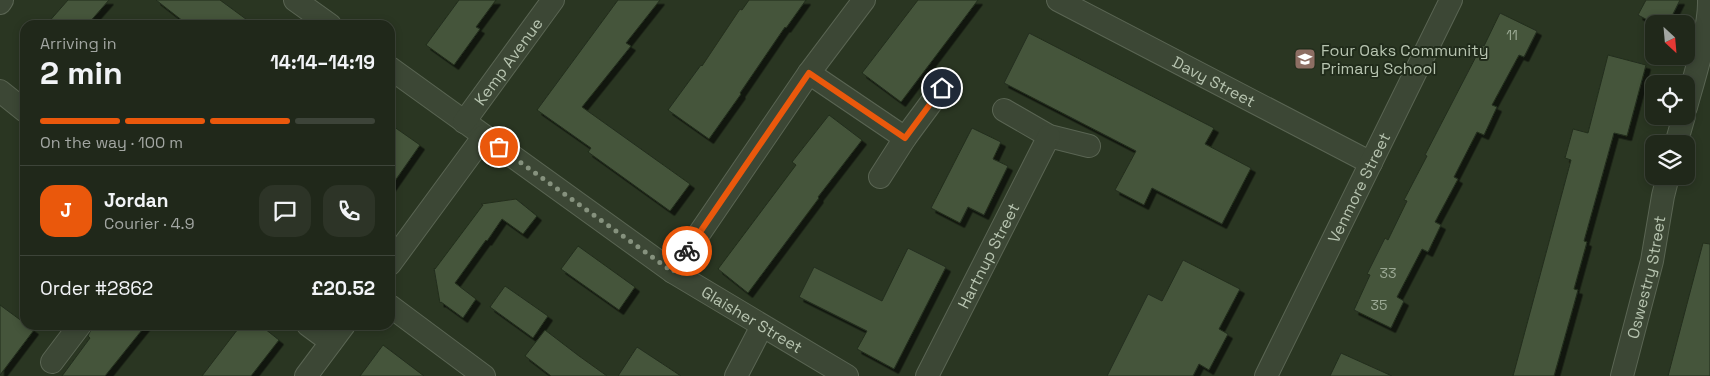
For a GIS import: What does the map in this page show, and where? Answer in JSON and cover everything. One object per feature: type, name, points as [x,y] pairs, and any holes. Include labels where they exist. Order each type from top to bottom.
[{"type":"street","points":[[295,0],[323,20]]},
{"type":"street","name":"Kemp Avenue","points":[[464,122],[553,0]]},
{"type":"street","points":[[673,272],[809,73],[864,0]]},
{"type":"street","name":"Davy Street","points":[[1058,0],[1371,163]]},
{"type":"street","name":"Venmore Street","points":[[1266,376],[1451,0]]},
{"type":"street","points":[[1694,75],[1710,15],[1709,0]]},
{"type":"street","name":"Glaisher Street","points":[[395,72],[673,272],[848,376]]},
{"type":"street","points":[[809,73],[905,138]]},
{"type":"street","points":[[880,177],[905,138],[942,88]]},
{"type":"street","points":[[0,91],[20,107]]},
{"type":"street","points":[[1004,110],[1049,136],[1089,146]]},
{"type":"street","points":[[395,257],[484,136]]},
{"type":"street","name":"Hartnup Street","points":[[928,376],[1049,136]]},
{"type":"street","name":"Oswestry Street","points":[[1622,376],[1652,261],[1666,185]]},
{"type":"street","points":[[395,310],[484,376]]},
{"type":"street","points":[[736,376],[762,326]]},
{"type":"street","points":[[52,362],[75,330]]},
{"type":"street","points":[[306,376],[337,333]]},
{"type":"building","points":[[68,0],[109,0],[91,20],[50,20]]},
{"type":"building","points":[[156,0],[220,0],[247,20],[182,20]]},
{"type":"building","points":[[459,0],[496,0],[476,27],[480,29],[454,65],[426,45]]},
{"type":"building","points":[[618,0],[660,0],[626,43],[631,46],[582,107],[690,184],[670,211],[588,152],[591,148],[537,110]]},
{"type":"building","points":[[749,0],[806,0],[785,27],[709,139],[668,110],[702,66],[740,9],[742,10]]},
{"type":"building","points":[[918,0],[978,0],[901,102],[862,73]]},
{"type":"building","points":[[1646,0],[1680,0],[1672,15],[1645,15],[1645,19],[1638,15]]},
{"type":"building","points":[[1500,13],[1537,31],[1524,57],[1519,55],[1492,105],[1497,107],[1484,135],[1477,132],[1454,177],[1458,179],[1435,222],[1441,225],[1428,252],[1422,249],[1397,297],[1404,301],[1391,328],[1354,310],[1370,275],[1367,274],[1385,238],[1388,240],[1407,201],[1404,200],[1427,156],[1425,155]]},
{"type":"building","points":[[1029,33],[1214,128],[1205,144],[1251,168],[1222,224],[1152,188],[1144,205],[1115,190],[1136,151],[1004,83]]},
{"type":"building","points":[[1608,55],[1646,65],[1627,136],[1614,133],[1584,241],[1587,242],[1574,289],[1578,290],[1554,376],[1513,376],[1571,160],[1565,158],[1573,129],[1588,133]]},
{"type":"building","points":[[829,115],[862,140],[748,293],[718,269],[796,165],[792,162]]},
{"type":"building","points":[[395,128],[420,145],[395,181]]},
{"type":"building","points":[[972,128],[1001,142],[993,159],[1008,166],[984,215],[968,207],[960,223],[931,208]]},
{"type":"building","points":[[516,199],[537,216],[523,234],[502,219],[486,240],[455,283],[476,299],[463,318],[440,303],[434,268],[483,205],[481,204]]},
{"type":"building","points":[[1703,243],[1710,244],[1710,376],[1668,376]]},
{"type":"building","points":[[578,246],[635,287],[619,310],[561,269]]},
{"type":"building","points":[[908,248],[946,267],[894,369],[857,349],[867,331],[799,297],[814,267],[882,301]]},
{"type":"building","points":[[1183,260],[1240,289],[1219,329],[1228,334],[1209,370],[1199,364],[1193,376],[1107,376],[1148,294],[1162,301]]},
{"type":"building","points":[[505,286],[548,316],[533,338],[490,307]]},
{"type":"building","points":[[0,305],[20,320],[20,330],[34,330],[0,375]]},
{"type":"building","points":[[91,330],[142,330],[105,376],[62,376],[90,338],[88,336]]},
{"type":"building","points":[[237,330],[266,330],[279,340],[251,376],[202,376]]},
{"type":"building","points":[[545,330],[607,376],[551,376],[525,356]]},
{"type":"building","points":[[383,345],[424,376],[360,376]]},
{"type":"building","points":[[637,347],[681,376],[618,376]]},
{"type":"building","points":[[1341,353],[1392,376],[1330,376]]},
{"type":"way so far","points":[[499,147],[673,272],[687,251]]},
{"type":"place","name":"Four Oaks Community Primary School","points":[[1305,59]]},
{"type":"route","points":[[687,251],[809,73],[905,138],[942,88]]}]
